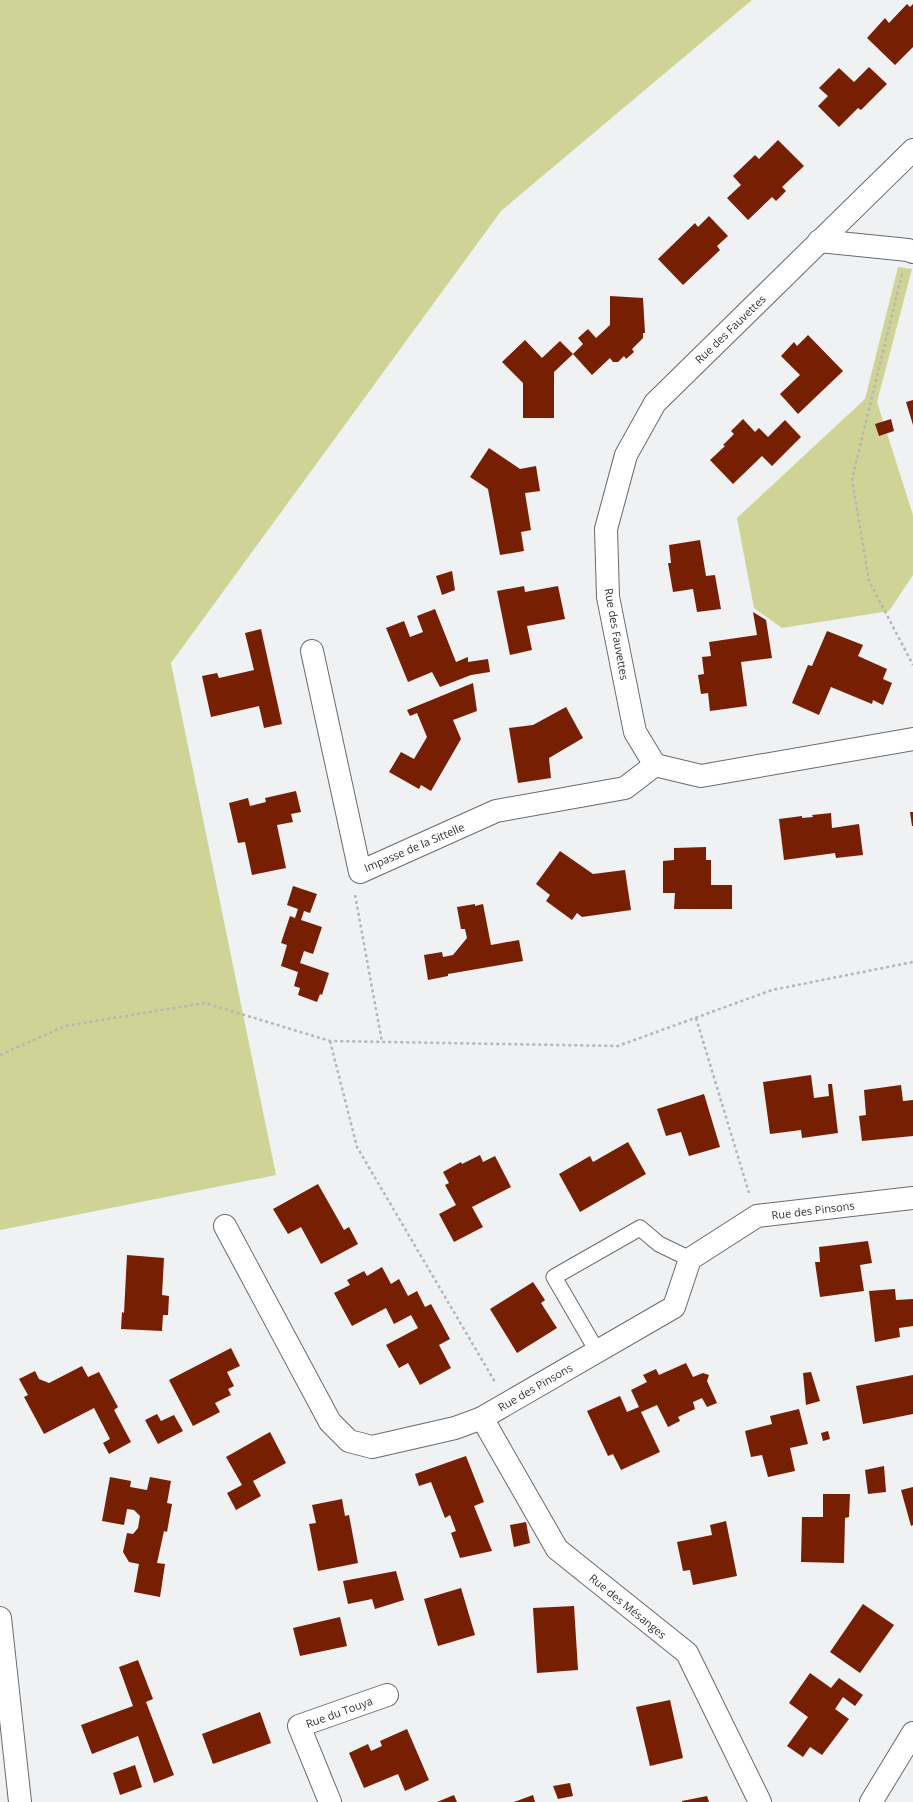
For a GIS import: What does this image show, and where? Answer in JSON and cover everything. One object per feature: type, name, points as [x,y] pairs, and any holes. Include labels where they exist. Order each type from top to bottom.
[{"type":"street","name":"Rue des Fauvettes","points":[[655,765],[635,732],[608,597],[606,529],[626,455],[655,403],[913,150]]},
{"type":"street","points":[[819,242],[910,251]]},
{"type":"street","name":"Impasse de la Sittelle","points":[[312,651],[360,872],[496,811],[625,788],[655,765]]},
{"type":"street","points":[[655,765],[701,776],[913,739]]},
{"type":"street","name":"Rue des Pinsons","points":[[225,1226],[330,1422],[350,1441],[372,1447],[455,1428],[482,1418],[674,1307],[690,1259],[756,1216],[913,1198]]},
{"type":"street","name":"Rue des Mésanges","points":[[482,1418],[557,1549],[687,1653],[760,1802]]},
{"type":"street","points":[[0,1618],[20,1802]]},
{"type":"street","name":"Rue du Touya","points":[[330,1802],[299,1726],[387,1694]]},
{"type":"street","points":[[871,1802],[913,1733]]},
{"type":"lane","points":[[597,1351],[554,1277],[640,1228],[659,1244],[690,1259]]},
{"type":"path","points":[[910,251],[852,479],[870,581],[913,666]]},
{"type":"path","points":[[360,872],[354,889],[382,1042]]},
{"type":"path","points":[[0,1055],[65,1026],[205,1003],[330,1041],[618,1046],[772,990],[913,962]]},
{"type":"path","points":[[696,1018],[756,1216]]},
{"type":"path","points":[[330,1041],[357,1147],[507,1403]]},
{"type":"green space","points":[[0,0],[752,0],[501,211],[171,663],[276,1175],[0,1230]]},
{"type":"green space","points":[[898,267],[912,269],[877,402],[913,515],[913,575],[889,611],[782,628],[754,608],[737,518],[865,399]]},
{"type":"building","points":[[907,4],[910,7],[913,4],[913,47],[895,65],[867,38],[885,18],[889,23]]},
{"type":"building","points":[[869,67],[887,84],[861,110],[858,108],[839,127],[818,106],[828,96],[819,88],[839,68],[854,82]]},
{"type":"building","points":[[778,140],[804,166],[782,187],[786,191],[776,201],[772,197],[748,220],[727,198],[741,185],[733,176],[755,155],[759,159]]},
{"type":"building","points":[[709,216],[728,236],[717,246],[720,250],[683,285],[658,259],[695,223],[698,227]]},
{"type":"building","points":[[610,296],[643,298],[645,333],[643,333],[643,338],[632,349],[634,352],[626,359],[624,356],[618,362],[613,362],[610,358],[592,375],[573,354],[583,344],[578,338],[588,329],[596,338],[610,325]]},
{"type":"building","points":[[808,335],[843,371],[798,414],[780,394],[800,375],[781,356],[794,342],[797,346]]},
{"type":"building","points":[[525,340],[542,358],[560,341],[573,354],[554,372],[554,418],[523,418],[523,383],[502,362]]},
{"type":"building","points":[[913,400],[913,425],[906,402]]},
{"type":"building","points":[[743,419],[755,432],[759,428],[768,437],[785,420],[801,437],[772,466],[762,456],[733,484],[710,460],[725,446],[723,445],[734,434],[731,431]]},
{"type":"building","points":[[891,419],[894,431],[879,436],[875,424]]},
{"type":"building","points":[[489,448],[520,469],[536,466],[540,491],[525,493],[531,530],[521,532],[524,551],[500,555],[488,489],[470,477]]},
{"type":"building","points":[[700,540],[706,576],[715,575],[721,609],[697,612],[693,589],[673,592],[668,563],[671,563],[669,545]]},
{"type":"building","points":[[452,571],[455,590],[442,595],[436,576]]},
{"type":"building","points":[[524,586],[525,592],[558,586],[565,619],[527,626],[532,650],[510,655],[497,591]]},
{"type":"building","points":[[435,609],[456,662],[468,657],[468,662],[488,659],[490,672],[471,675],[440,687],[432,672],[408,682],[386,628],[404,621],[410,637],[423,632],[417,616]]},
{"type":"building","points":[[753,612],[766,620],[772,658],[741,662],[747,706],[710,711],[708,693],[701,694],[698,675],[704,674],[702,657],[711,656],[709,642],[757,635]]},
{"type":"building","points":[[261,629],[282,724],[264,728],[259,706],[211,717],[202,676],[217,673],[219,678],[254,670],[245,633]]},
{"type":"building","points":[[827,631],[863,645],[858,656],[887,669],[883,679],[892,683],[883,705],[873,700],[872,704],[831,687],[819,715],[792,703],[808,665],[812,666]]},
{"type":"building","points":[[473,683],[477,711],[453,720],[461,739],[431,791],[421,785],[419,789],[389,772],[401,752],[414,759],[427,737],[417,713],[410,716],[407,710]]},
{"type":"building","points":[[566,707],[583,738],[549,758],[551,778],[518,783],[509,728],[533,725]]},
{"type":"building","points":[[296,791],[301,812],[291,814],[293,822],[277,825],[286,868],[252,875],[245,842],[238,843],[229,803],[248,798],[250,806],[266,802],[265,798]]},
{"type":"building","points":[[910,812],[913,812],[913,826],[912,826]]},
{"type":"building","points":[[831,813],[832,828],[859,824],[863,855],[836,858],[835,853],[784,860],[779,819],[802,816],[802,818],[813,817],[812,815]]},
{"type":"building","points":[[706,847],[706,860],[711,860],[711,885],[732,885],[732,909],[674,909],[675,893],[663,893],[663,861],[674,860],[674,848]]},
{"type":"building","points":[[560,851],[593,874],[625,870],[631,910],[582,917],[577,913],[572,920],[546,901],[550,895],[536,884]]},
{"type":"building","points":[[293,886],[317,894],[310,913],[304,911],[301,920],[322,927],[313,954],[304,951],[300,963],[329,973],[322,995],[320,994],[317,1002],[298,995],[300,988],[294,986],[298,972],[281,966],[287,945],[281,943],[290,916],[295,918],[298,909],[287,905]]},
{"type":"building","points":[[475,904],[475,906],[483,904],[491,945],[519,940],[523,961],[448,974],[448,976],[428,980],[424,955],[442,952],[443,957],[453,955],[467,938],[465,929],[461,929],[457,907]]},
{"type":"building","points":[[811,1075],[814,1098],[829,1096],[828,1084],[832,1084],[838,1133],[802,1138],[801,1130],[770,1134],[763,1082]]},
{"type":"building","points":[[901,1085],[903,1101],[913,1100],[913,1136],[862,1141],[859,1116],[866,1115],[864,1090]]},
{"type":"building","points":[[704,1094],[720,1147],[689,1156],[681,1132],[666,1136],[657,1109]]},
{"type":"building","points":[[628,1142],[646,1174],[580,1212],[559,1174],[590,1156],[593,1162]]},
{"type":"building","points":[[480,1155],[483,1162],[495,1156],[511,1187],[472,1207],[483,1227],[454,1242],[439,1214],[456,1205],[445,1185],[449,1183],[443,1172],[461,1162],[462,1164]]},
{"type":"building","points":[[318,1184],[344,1230],[349,1227],[358,1244],[321,1264],[301,1227],[288,1234],[273,1209]]},
{"type":"building","points":[[868,1241],[872,1263],[860,1265],[864,1291],[820,1297],[815,1262],[820,1262],[819,1247]]},
{"type":"building","points":[[127,1255],[164,1258],[162,1295],[169,1296],[168,1315],[163,1315],[162,1331],[121,1329],[122,1312],[124,1313]]},
{"type":"building","points":[[382,1267],[391,1284],[399,1279],[408,1296],[417,1291],[425,1307],[431,1304],[450,1339],[439,1345],[451,1368],[420,1385],[408,1363],[399,1368],[386,1345],[418,1328],[411,1315],[394,1324],[386,1308],[352,1326],[334,1293],[350,1285],[347,1280],[364,1271],[367,1276]]},
{"type":"building","points":[[533,1282],[545,1300],[541,1303],[557,1328],[517,1353],[490,1309]]},
{"type":"building","points":[[895,1289],[896,1300],[913,1299],[913,1326],[899,1328],[900,1337],[875,1342],[869,1291]]},
{"type":"building","points":[[231,1348],[240,1366],[227,1372],[234,1386],[228,1389],[231,1395],[215,1403],[220,1412],[193,1426],[169,1380]]},
{"type":"building","points":[[686,1363],[693,1377],[703,1373],[709,1375],[707,1381],[717,1403],[707,1407],[702,1398],[693,1402],[695,1409],[678,1417],[680,1421],[668,1427],[657,1405],[641,1412],[660,1452],[621,1470],[613,1454],[608,1456],[587,1411],[620,1396],[627,1412],[639,1407],[631,1390],[647,1382],[643,1375],[656,1369],[659,1375]]},
{"type":"building","points":[[82,1366],[88,1377],[99,1372],[118,1407],[114,1410],[131,1442],[109,1454],[103,1443],[110,1439],[94,1408],[44,1434],[24,1397],[28,1395],[19,1379],[35,1371],[39,1379],[49,1383]]},
{"type":"building","points":[[811,1372],[820,1401],[806,1405],[803,1373]]},
{"type":"building","points":[[913,1375],[913,1414],[863,1424],[856,1386]]},
{"type":"building","points":[[799,1409],[808,1444],[790,1448],[795,1471],[768,1477],[762,1455],[751,1457],[745,1431],[772,1424],[770,1416]]},
{"type":"building","points":[[157,1414],[161,1421],[174,1415],[183,1431],[158,1444],[145,1420]]},
{"type":"building","points":[[828,1431],[830,1439],[823,1441],[821,1433]]},
{"type":"building","points":[[270,1432],[286,1463],[253,1481],[261,1496],[236,1510],[227,1493],[242,1485],[226,1457]]},
{"type":"building","points":[[466,1456],[484,1502],[474,1506],[492,1551],[460,1558],[451,1533],[456,1531],[450,1515],[445,1518],[431,1482],[419,1486],[415,1474]]},
{"type":"building","points":[[884,1466],[886,1492],[868,1494],[865,1470]]},
{"type":"building","points":[[110,1477],[131,1481],[130,1487],[147,1490],[150,1477],[171,1481],[167,1503],[172,1504],[167,1532],[164,1531],[157,1563],[165,1564],[160,1597],[134,1592],[139,1564],[129,1562],[123,1552],[127,1533],[133,1534],[138,1528],[140,1516],[134,1510],[127,1509],[124,1525],[102,1521]]},
{"type":"building","points":[[913,1487],[913,1525],[911,1526],[901,1490]]},
{"type":"building","points":[[823,1494],[850,1494],[849,1517],[845,1518],[844,1563],[801,1562],[802,1517],[823,1517]]},
{"type":"building","points":[[342,1499],[345,1516],[349,1515],[358,1563],[318,1571],[309,1524],[316,1523],[312,1505]]},
{"type":"building","points":[[726,1521],[737,1576],[693,1585],[690,1570],[683,1571],[677,1542],[712,1535],[710,1525]]},
{"type":"building","points":[[526,1522],[530,1543],[514,1547],[510,1525]]},
{"type":"building","points":[[396,1571],[404,1600],[375,1609],[372,1599],[348,1604],[343,1581]]},
{"type":"building","points":[[461,1588],[475,1635],[438,1646],[424,1599]]},
{"type":"building","points":[[863,1604],[894,1625],[860,1673],[830,1652]]},
{"type":"building","points":[[574,1606],[578,1670],[537,1673],[533,1608]]},
{"type":"building","points":[[340,1617],[347,1646],[300,1656],[293,1628]]},
{"type":"building","points":[[138,1660],[153,1699],[146,1702],[174,1775],[154,1783],[138,1736],[92,1754],[81,1725],[133,1706],[119,1667]]},
{"type":"building","points":[[810,1673],[831,1688],[839,1678],[863,1695],[855,1706],[843,1697],[835,1709],[849,1719],[822,1755],[810,1747],[803,1757],[787,1746],[808,1717],[789,1703]]},
{"type":"building","points":[[670,1700],[683,1758],[650,1766],[636,1707]]},
{"type":"building","points":[[260,1712],[271,1743],[213,1764],[202,1734]]},
{"type":"building","points":[[407,1729],[429,1780],[405,1791],[398,1774],[364,1788],[349,1753],[368,1744],[371,1751],[382,1746],[380,1741]]},
{"type":"building","points":[[135,1765],[142,1787],[120,1795],[113,1773]]},
{"type":"building","points":[[570,1783],[573,1796],[558,1799],[553,1786]]},
{"type":"building","points":[[454,1795],[457,1802],[437,1802]]},
{"type":"building","points":[[533,1795],[535,1802],[514,1802]]},
{"type":"building","points":[[707,1796],[709,1802],[682,1802],[682,1801]]}]
